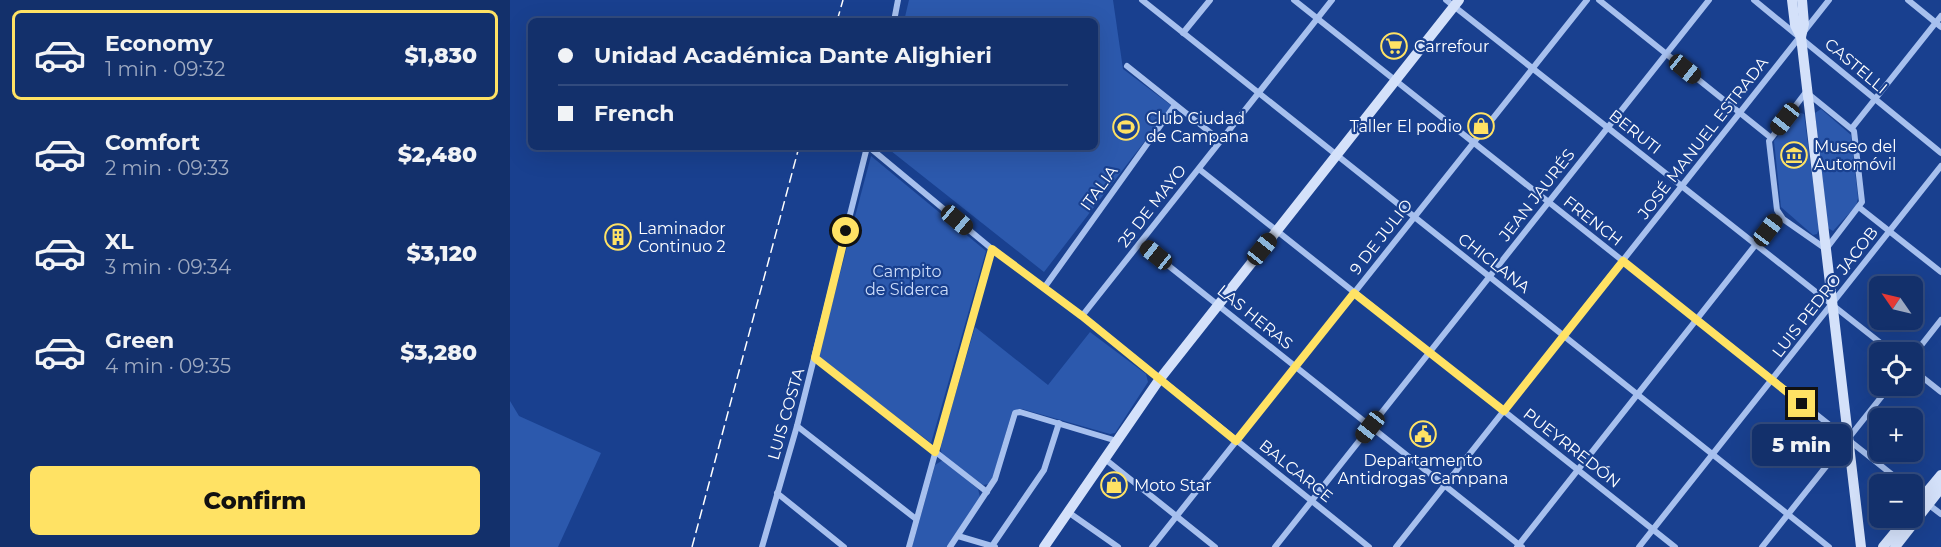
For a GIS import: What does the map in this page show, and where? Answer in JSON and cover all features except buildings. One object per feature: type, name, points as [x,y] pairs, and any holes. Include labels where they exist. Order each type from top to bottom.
[{"type":"main road","points":[[1792,0],[1795,25],[1801,37]]},
{"type":"main road","points":[[1802,0],[1804,24],[1801,37],[1806,92],[1861,547]]},
{"type":"main road","points":[[1044,547],[1159,380],[1395,81],[1453,2]]},
{"type":"main road","points":[[1894,547],[1941,474]]},
{"type":"main road","points":[[1925,502],[1941,488]]},
{"type":"main road","points":[[1884,547],[1899,528]]},
{"type":"street","points":[[895,18],[898,0]]},
{"type":"street","name":"CHICLANA","points":[[1142,0],[1828,547]]},
{"type":"street","points":[[1183,33],[1210,0]]},
{"type":"street","name":"FRENCH","points":[[1294,0],[1891,474]]},
{"type":"street","name":"25 DE MAYO","points":[[1082,316],[1332,0]]},
{"type":"street","name":"9 DE JULIO","points":[[1152,547],[1587,0]]},
{"type":"street","points":[[1519,546],[1779,215],[1770,137],[1599,0]]},
{"type":"street","name":"JEAN JAURÉS","points":[[1275,547],[1709,0]]},
{"type":"street","name":"CASTELLI","points":[[1754,0],[1941,153]]},
{"type":"street","name":"JOSÉ MANUEL ESTRADA","points":[[1396,547],[1829,0]]},
{"type":"street","points":[[1908,0],[1939,25]]},
{"type":"street","name":"BERUTI","points":[[1453,2],[1532,68],[1879,342]]},
{"type":"street","points":[[1852,128],[1939,25],[1941,16]]},
{"type":"street","points":[[1127,66],[1221,141]]},
{"type":"street","points":[[1770,137],[1806,92],[1852,128],[1862,202],[1860,208],[1826,249],[1779,215]]},
{"type":"street","name":"ITALIA","points":[[1044,288],[1175,105]]},
{"type":"street","name":"LUIS COSTA","points":[[762,547],[797,426],[867,150]]},
{"type":"street","name":"BALCARCE","points":[[872,150],[992,249],[1082,316],[1369,547]]},
{"type":"street","name":"LUIS PEDRO JACOB","points":[[1639,547],[1941,166]]},
{"type":"street","name":"PUEYRREDÓN","points":[[1198,169],[1675,547]]},
{"type":"street","points":[[1860,208],[1941,272]]},
{"type":"street","name":"LAS HERAS","points":[[1140,243],[1519,546]]},
{"type":"street","points":[[909,547],[992,249]]},
{"type":"street","points":[[1923,343],[1941,320]]},
{"type":"street","points":[[815,358],[987,492]]},
{"type":"street","points":[[1923,378],[1941,392]]},
{"type":"street","points":[[1762,547],[1882,396]]},
{"type":"street","points":[[950,547],[998,472],[1015,413],[1059,423],[1117,441]]},
{"type":"street","points":[[958,536],[994,547],[1044,470],[1059,423]]},
{"type":"street","points":[[797,426],[916,519]]},
{"type":"street","points":[[1105,459],[1215,547]]},
{"type":"street","points":[[777,493],[844,547]]},
{"type":"street","points":[[1925,502],[1941,514]]},
{"type":"street","points":[[1068,512],[1118,547]]},
{"type":"green space","name":"Club Ciudad de Campana","points":[[909,0],[1113,0],[1123,69],[1172,106],[1044,272],[890,150],[1098,150],[1098,18],[905,18]]},
{"type":"green space","points":[[1821,109],[1851,135],[1858,198],[1856,206],[1833,231],[1828,228],[1815,113]]},
{"type":"green space","points":[[1798,112],[1804,114],[1819,229],[1817,234],[1813,235],[1781,207],[1774,141]]},
{"type":"green space","name":"Campito de Siderca","points":[[871,156],[986,251],[931,443],[818,357]]},
{"type":"green space","points":[[975,327],[1048,385],[1090,332],[1146,374],[1148,382],[1115,433],[1110,434],[1022,409],[1012,412],[993,477],[989,484],[983,485],[942,455],[940,446]]},
{"type":"green space","points":[[510,401],[519,416],[601,453],[558,547],[510,547]]},
{"type":"green space","points":[[943,460],[978,489],[980,497],[947,547],[912,547],[935,465]]},
{"type":"railway","points":[[838,18],[843,0]]},
{"type":"railway","points":[[692,547],[798,150]]},
{"type":"place","name":"Carrefour","points":[[1394,46]]},
{"type":"place","name":"Taller El podio","points":[[1481,126]]},
{"type":"place","name":"Club Ciudad de Campana","points":[[1126,127]]},
{"type":"place","name":"Museo del Automóvil","points":[[1794,155]]},
{"type":"place","name":"Laminador Continuo 2","points":[[618,237]]},
{"type":"place","name":"Departamento Antidrogas Campana","points":[[1423,434]]},
{"type":"place","name":"Moto Star","points":[[1114,485]]},
{"type":"route","points":[[846,231],[815,358],[935,452],[992,249],[1082,316],[1236,441],[1354,293],[1504,411],[1623,261],[1802,404]]}]
